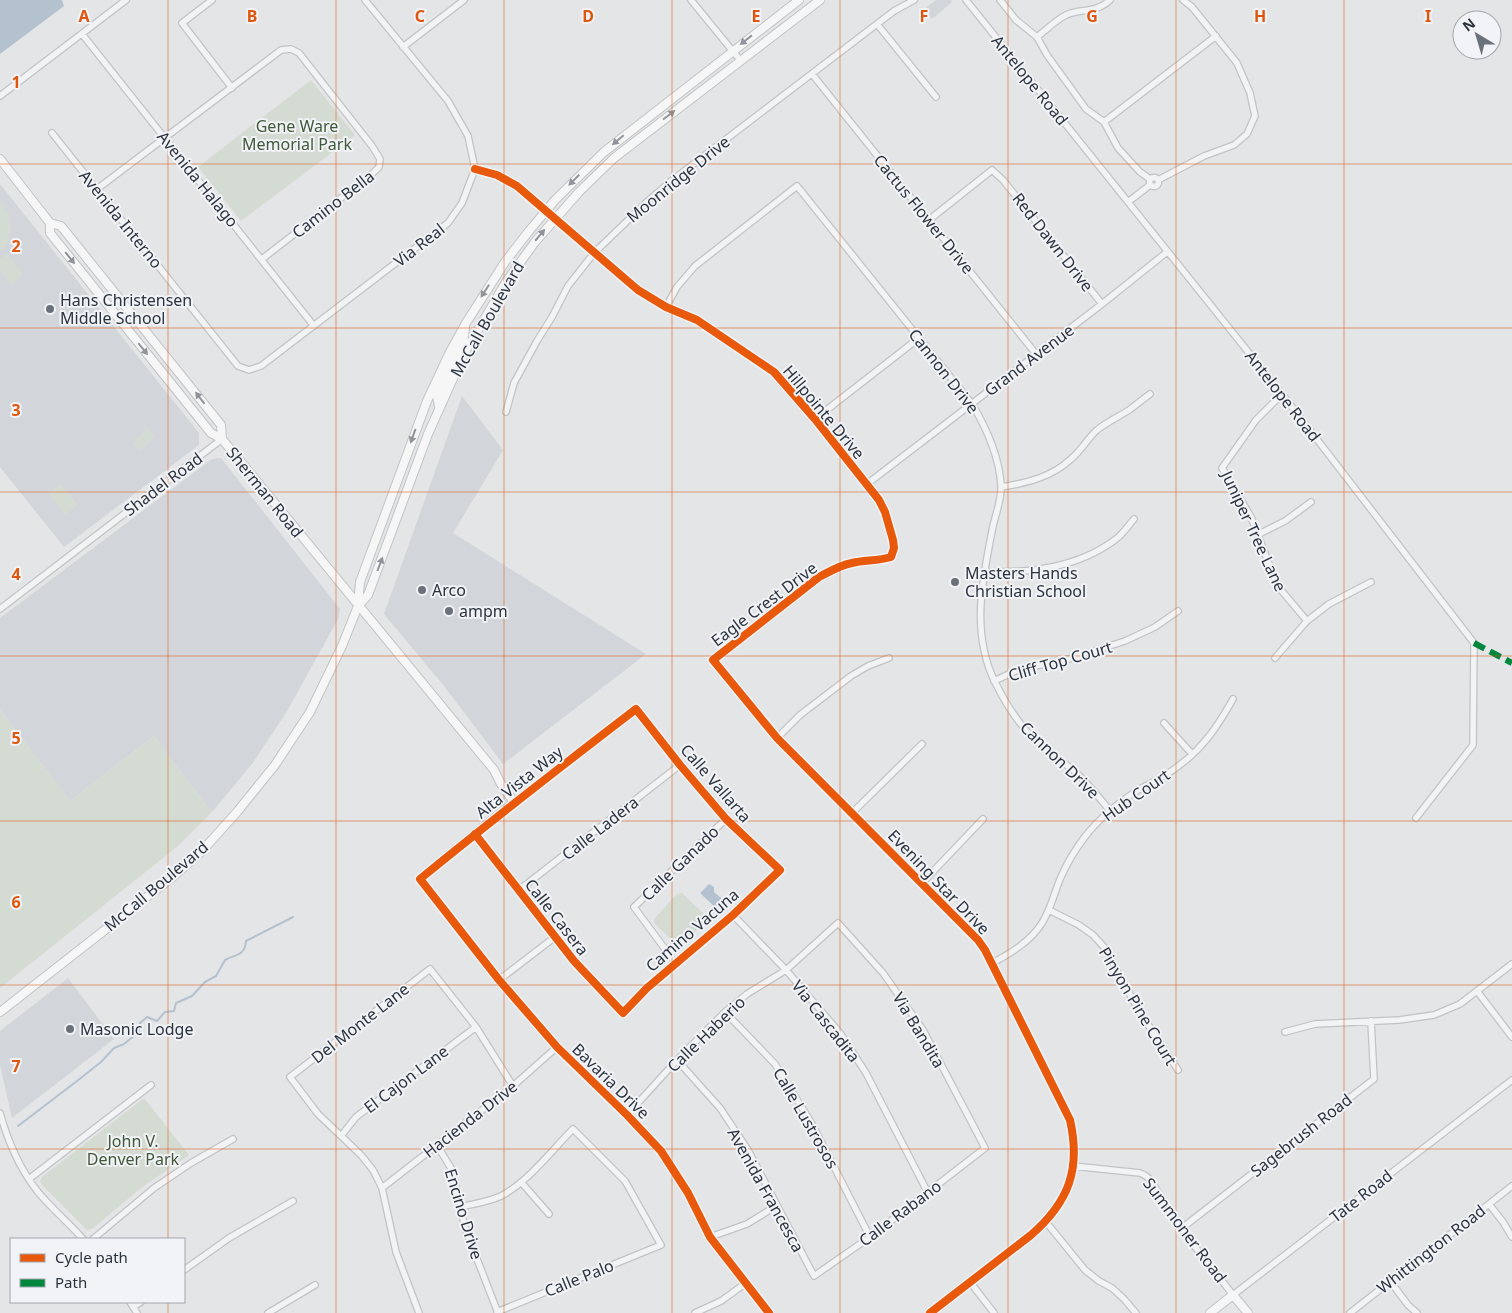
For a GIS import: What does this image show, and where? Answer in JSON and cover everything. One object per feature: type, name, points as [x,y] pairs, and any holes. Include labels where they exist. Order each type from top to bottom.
[{"type":"main road","name":"McCall Boulevard","points":[[0,1012],[175,875],[202,851],[275,765],[310,712],[342,646],[358,606],[360,582],[387,512],[418,422],[437,379],[466,323],[505,262],[546,210],[604,152],[799,0]]},
{"type":"main road","name":"McCall Boulevard","points":[[358,606],[368,595],[439,407],[464,354],[506,282],[535,242],[579,192],[614,158],[820,0]]},
{"type":"main road","name":"Sherman Road","points":[[0,159],[50,223],[50,233],[90,284],[211,434],[222,439],[358,606],[486,758],[514,802]]},
{"type":"main road","points":[[50,223],[62,226],[192,388],[221,425],[222,439]]},
{"type":"main road","points":[[439,407],[437,396],[463,343],[466,323]]},
{"type":"main road","name":"Alta Vista Way","points":[[420,879],[514,802]]},
{"type":"main road","name":"Bavaria Drive","points":[[420,879],[499,980],[556,1047],[627,1115],[661,1151],[688,1193],[710,1237],[769,1313]]},
{"type":"main road","points":[[1233,1295],[1248,1313]]},
{"type":"main road","name":"Tate Road","points":[[1210,1313],[1233,1295]]},
{"type":"street","points":[[0,96],[126,0]]},
{"type":"street","points":[[97,189],[164,137],[232,88],[182,23],[212,0]]},
{"type":"street","points":[[365,0],[448,101],[468,136],[475,170]]},
{"type":"street","points":[[403,47],[464,0]]},
{"type":"street","points":[[691,0],[740,60]]},
{"type":"street","name":"Moonridge Drive","points":[[506,412],[514,383],[537,341],[568,286],[594,252],[649,200],[877,24],[900,7],[914,0]]},
{"type":"street","name":"Antelope Road","points":[[966,0],[1282,394],[1474,643],[1473,745],[1416,818]]},
{"type":"street","points":[[1000,0],[1016,20],[1038,37],[1047,55],[1086,109],[1104,122],[1118,148],[1154,187],[1157,186],[1158,180],[1204,156],[1234,145],[1247,134],[1254,116],[1250,93],[1237,62],[1192,7],[1184,0]]},
{"type":"street","points":[[1038,37],[1066,15],[1086,12],[1104,6],[1110,0]]},
{"type":"street","points":[[877,24],[936,97]]},
{"type":"street","name":"Avenida Halago","points":[[82,34],[314,326]]},
{"type":"street","points":[[1104,122],[1216,36]]},
{"type":"street","name":"Camino Bella","points":[[232,88],[280,50],[291,49],[299,53],[372,146],[380,159],[379,167],[372,174],[262,259]]},
{"type":"street","name":"Cactus Flower Drive","points":[[812,74],[1036,354]]},
{"type":"street","name":"Avenida Interno","points":[[52,133],[238,366],[249,370]]},
{"type":"street","name":"Hillpointe Drive","points":[[475,170],[497,175],[517,186],[638,290],[666,308],[697,320],[774,372],[815,419],[867,484],[885,512],[894,540],[891,557]]},
{"type":"street","name":"Via Real","points":[[249,370],[261,366],[448,223],[462,203],[475,170]]},
{"type":"street","name":"Red Dawn Drive","points":[[930,220],[992,170],[1003,180],[1102,304]]},
{"type":"street","points":[[1128,202],[1150,182]]},
{"type":"street","name":"Cannon Drive","points":[[666,308],[677,287],[695,266],[797,186],[972,404],[985,425],[994,447],[1001,487],[980,594],[981,640],[986,659],[994,681],[1009,708],[1026,730],[1046,750],[1074,770],[1092,788],[1110,811]]},
{"type":"street","name":"Grand Avenue","points":[[867,484],[1167,252]]},
{"type":"street","points":[[815,419],[919,338]]},
{"type":"street","points":[[1001,487],[1041,478],[1058,470],[1108,421],[1129,410],[1150,394]]},
{"type":"street","name":"Juniper Tree Lane","points":[[1282,394],[1256,420],[1222,468],[1241,498],[1259,534],[1277,584],[1307,621]]},
{"type":"street","name":"Shadel Road","points":[[0,609],[222,439]]},
{"type":"street","points":[[1259,534],[1285,521],[1311,502]]},
{"type":"street","points":[[984,572],[1031,571],[1054,568],[1077,560],[1118,538],[1134,519]]},
{"type":"street","name":"Eagle Crest Drive","points":[[712,660],[819,577],[835,568],[852,563],[880,561],[891,557]]},
{"type":"street","points":[[1275,658],[1307,621],[1339,597],[1371,582]]},
{"type":"street","name":"Cliff Top Court","points":[[994,681],[1020,669],[1068,660],[1125,641],[1155,627],[1178,612]]},
{"type":"street","points":[[776,738],[800,716],[851,676],[868,666],[889,658]]},
{"type":"street","name":"Evening Star Drive","points":[[712,660],[776,738],[922,882],[969,930],[985,950],[1066,1108],[1073,1134],[1073,1166],[1065,1194],[1058,1207],[1046,1222],[930,1313]]},
{"type":"street","name":"Hub Court","points":[[992,963],[1015,950],[1041,924],[1049,910],[1069,860],[1084,838],[1110,811],[1138,790],[1180,765],[1192,754],[1221,721],[1233,699]]},
{"type":"street","name":"Alta Vista Way","points":[[514,802],[636,709]]},
{"type":"street","name":"Calle Vallarta","points":[[636,709],[680,766],[726,819],[780,870]]},
{"type":"street","points":[[1164,723],[1192,754]]},
{"type":"street","points":[[852,814],[922,744]]},
{"type":"street","name":"Calle Ladera","points":[[519,890],[680,766]]},
{"type":"street","name":"Calle Ganado","points":[[676,964],[634,907],[726,819]]},
{"type":"street","points":[[922,882],[983,820]]},
{"type":"street","name":"Calle Casera","points":[[475,834],[555,937],[589,978],[623,1013]]},
{"type":"street","name":"Camino Vacuna","points":[[623,1013],[647,988],[733,915],[780,870]]},
{"type":"street","name":"Pinyon Pine Court","points":[[1049,910],[1093,935],[1104,947],[1139,1011],[1178,1070]]},
{"type":"street","name":"Via Cascadita","points":[[733,915],[786,970],[840,1033],[866,1073],[928,1193]]},
{"type":"street","name":"Calle Haberio","points":[[627,1115],[677,1060],[725,1012],[747,994],[786,970],[838,923]]},
{"type":"street","name":"Via Bandita","points":[[838,923],[884,973],[923,1030],[985,1148]]},
{"type":"street","points":[[499,980],[555,937]]},
{"type":"street","points":[[1285,1032],[1315,1024],[1421,1018],[1434,1015],[1460,1004],[1512,964]]},
{"type":"street","name":"Del Monte Lane","points":[[341,1136],[318,1114],[290,1077],[430,970],[476,1027]]},
{"type":"street","points":[[1477,991],[1512,1037]]},
{"type":"street","name":"Calle Lustrosos","points":[[725,1012],[775,1064],[812,1124],[870,1237]]},
{"type":"street","name":"Sagebrush Road","points":[[1182,1228],[1374,1079],[1371,1021]]},
{"type":"street","points":[[476,1027],[513,1086]]},
{"type":"street","name":"El Cajon Lane","points":[[341,1136],[356,1117],[476,1027]]},
{"type":"street","name":"Hacienda Drive","points":[[382,1188],[513,1086],[556,1047]]},
{"type":"street","name":"Avenida Francesca","points":[[677,1060],[720,1108],[748,1150],[814,1276]]},
{"type":"street","name":"Tate Road","points":[[1233,1295],[1512,1080]]},
{"type":"street","points":[[30,1179],[151,1085]]},
{"type":"street","points":[[0,1113],[14,1154],[38,1192],[82,1238]]},
{"type":"street","name":"Calle Palo","points":[[498,1312],[661,1245],[625,1181],[573,1129],[522,1182]]},
{"type":"street","points":[[341,1136],[361,1155],[373,1170],[382,1188],[396,1252],[419,1313]]},
{"type":"street","points":[[94,1238],[154,1188],[191,1163],[233,1139]]},
{"type":"street","name":"Encino Drive","points":[[437,1145],[452,1170],[465,1228],[498,1312]]},
{"type":"street","name":"Calle Rabano","points":[[814,1276],[870,1237],[985,1148]]},
{"type":"street","name":"Summoner Road","points":[[1073,1166],[1146,1175],[1166,1207],[1233,1295]]},
{"type":"street","points":[[460,1206],[482,1203],[502,1195],[522,1182],[549,1214]]},
{"type":"street","name":"Whittington Road","points":[[1350,1313],[1512,1186]]},
{"type":"street","points":[[185,1269],[230,1238],[293,1201]]},
{"type":"street","points":[[1489,1204],[1512,1237]]},
{"type":"street","points":[[710,1237],[747,1224],[776,1206]]},
{"type":"street","points":[[1046,1222],[1085,1270],[1112,1288],[1136,1313]]},
{"type":"street","points":[[1390,1281],[1408,1305],[1417,1313]]},
{"type":"street","points":[[970,1282],[994,1313]]},
{"type":"street","points":[[695,1313],[721,1301],[746,1283]]},
{"type":"street","points":[[268,1313],[315,1285]]},
{"type":"shaded area","points":[[936,0],[951,0],[952,2],[932,19],[924,9]]},
{"type":"shaded area","name":"Hans Christensen Middle School","points":[[0,184],[199,433],[199,445],[64,547],[0,467]]},
{"type":"shaded area","points":[[462,396],[503,450],[453,533],[646,654],[503,764],[444,686],[384,614]]},
{"type":"shaded area","points":[[221,458],[340,609],[338,619],[286,713],[252,764],[212,812],[154,736],[70,801],[0,709],[0,618],[212,459]]},
{"type":"shaded area","points":[[68,978],[114,1039],[12,1118],[0,1065],[0,1031]]},
{"type":"green space","name":"Gene Ware Memorial Park","points":[[311,80],[355,135],[241,221],[198,167]]},
{"type":"green space","points":[[0,199],[8,212],[11,232],[6,245],[0,251]]},
{"type":"green space","points":[[7,253],[24,275],[11,285],[0,270],[0,259]]},
{"type":"green space","points":[[147,426],[156,437],[140,450],[132,445],[137,436],[140,437]]},
{"type":"green space","points":[[61,483],[78,505],[65,515],[48,494]]},
{"type":"green space","points":[[0,709],[70,801],[154,736],[212,812],[178,846],[0,988]]},
{"type":"green space","points":[[682,893],[706,916],[706,920],[683,945],[678,946],[654,923],[654,919],[677,894]]},
{"type":"green space","name":"John V. Denver Park","points":[[144,1098],[189,1155],[141,1188],[92,1229],[87,1230],[40,1181],[42,1177]]},
{"type":"water","points":[[0,0],[62,0],[64,6],[0,54]]},
{"type":"water","points":[[709,884],[714,887],[714,892],[726,902],[718,910],[700,893]]},
{"type":"waterway","points":[[18,1126],[101,1062],[114,1048],[124,1044],[139,1032],[140,1023],[147,1017],[157,1021],[165,1012],[174,1011],[176,1003],[192,996],[205,982],[216,976],[225,960],[242,952],[246,941],[293,917]]},
{"type":"marked path","points":[[1474,643],[1512,663]]},
{"type":"cycle path","points":[[475,169],[497,175],[517,186],[638,290],[666,307],[697,320],[774,372],[815,419],[879,500],[885,512],[893,540],[894,548],[891,557],[848,564],[819,577],[713,660],[777,738],[978,940],[985,950],[1070,1120],[1074,1154],[1073,1169],[1069,1184],[1055,1210],[1031,1235],[930,1313]]},
{"type":"cycle path","points":[[475,834],[574,961],[623,1013],[647,988],[733,915],[780,870],[726,819],[636,709],[500,814],[473,836],[420,879],[499,980],[557,1047],[661,1151],[688,1193],[710,1237],[769,1313]]},
{"type":"place","name":"Hans Christensen Middle School","points":[[50,309]]},
{"type":"place","name":"Masters Hands Christian School","points":[[955,582]]},
{"type":"place","name":"Arco","points":[[422,590]]},
{"type":"place","name":"ampm","points":[[449,611]]},
{"type":"place","name":"Masonic Lodge","points":[[70,1029]]}]
